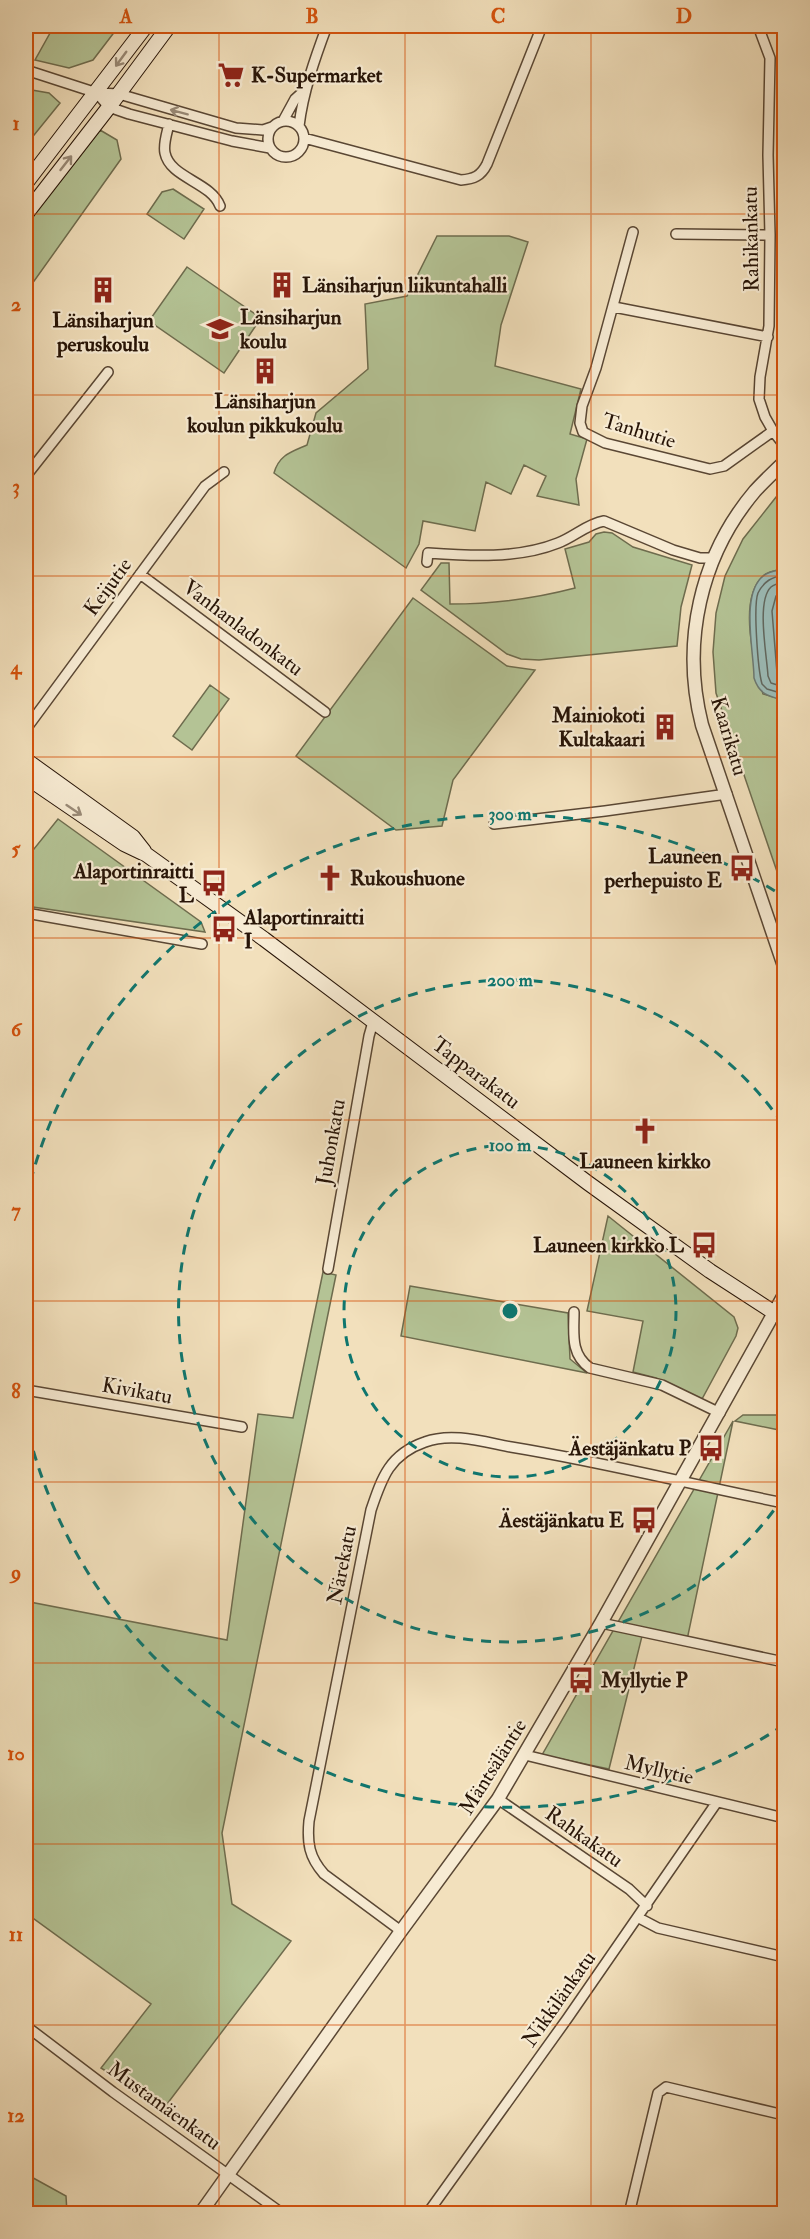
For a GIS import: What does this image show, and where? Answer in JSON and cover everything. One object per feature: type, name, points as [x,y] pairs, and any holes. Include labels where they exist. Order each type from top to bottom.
[{"type":"main road","points":[[26,183],[146,26]]},
{"type":"main road","points":[[26,213],[169,26]]},
{"type":"main road","name":"Tapparakatu","points":[[26,760],[133,837],[147,855]]},
{"type":"main road","name":"Tapparakatu","points":[[26,777],[124,844],[147,855],[264,939],[588,1183],[710,1271],[780,1316]]},
{"type":"street","points":[[299,126],[305,102],[304,90],[327,26]]},
{"type":"street","points":[[304,138],[461,180],[473,179],[482,172],[487,164],[542,26]]},
{"type":"street","name":"Rahikankatu","points":[[758,26],[770,58],[768,337],[760,377],[759,399],[765,417],[784,445]]},
{"type":"street","points":[[26,70],[97,93],[119,94],[236,128],[263,130],[283,121],[292,121],[299,126],[304,138],[300,150],[289,157],[276,154],[270,148],[232,141],[109,107],[97,93]]},
{"type":"street","points":[[283,121],[295,99],[304,90]]},
{"type":"street","points":[[169,124],[165,155],[171,165],[209,191],[217,198],[220,206]]},
{"type":"street","points":[[270,148],[268,135],[272,127]]},
{"type":"street","name":"Tanhutie","points":[[633,232],[614,307],[582,406],[580,423],[583,432],[605,443],[710,469],[724,466],[773,431]]},
{"type":"street","points":[[676,234],[770,235]]},
{"type":"street","points":[[614,307],[768,337]]},
{"type":"street","points":[[26,476],[108,372]]},
{"type":"street","name":"Kaarikatu","points":[[784,462],[754,491],[723,537],[698,606],[693,660],[700,715],[784,966]]},
{"type":"street","name":"Keijutie","points":[[26,729],[206,486],[225,472]]},
{"type":"street","points":[[427,562],[428,553],[462,556],[532,550],[558,543],[595,522],[604,521],[673,550],[700,558],[714,558]]},
{"type":"street","name":"Vanhanladonkatu","points":[[140,574],[325,712]]},
{"type":"street","points":[[494,824],[727,794]]},
{"type":"street","points":[[26,913],[202,944]]},
{"type":"street","name":"Juhonkatu","points":[[328,1269],[366,1047],[373,1022]]},
{"type":"street","points":[[780,1316],[784,1295]]},
{"type":"street","points":[[574,1312],[576,1353],[590,1368],[662,1385],[720,1413]]},
{"type":"street","name":"Mäntsäläntie","points":[[200,2214],[498,1799],[720,1413],[780,1316]]},
{"type":"street","name":"Kivikatu","points":[[26,1390],[242,1427]]},
{"type":"street","name":"Närekatu","points":[[401,1931],[324,1874],[316,1865],[308,1846],[309,1821],[371,1510],[380,1482],[390,1464],[406,1450],[427,1441],[456,1438],[543,1452],[784,1503]]},
{"type":"street","points":[[601,1623],[784,1662]]},
{"type":"street","name":"Myllytie","points":[[525,1755],[784,1818]]},
{"type":"street","name":"Rahkakatu","points":[[498,1799],[629,1890],[647,1906]]},
{"type":"street","name":"Nikkilänkatu","points":[[427,2214],[639,1918],[717,1802]]},
{"type":"street","points":[[639,1918],[658,1928],[784,1957]]},
{"type":"street","name":"Mustamäenkatu","points":[[26,2026],[113,2092],[283,2214]]},
{"type":"street","points":[[629,2214],[658,2093],[661,2089],[666,2087],[784,2115]]},
{"type":"green space","points":[[54,26],[119,26],[93,60],[69,68],[35,60]]},
{"type":"green space","points":[[26,89],[49,93],[60,103],[26,145]]},
{"type":"green space","points":[[100,130],[117,140],[121,159],[32,284],[26,288],[26,225]]},
{"type":"green space","points":[[173,189],[204,209],[184,239],[147,214],[162,192]]},
{"type":"green space","points":[[437,236],[509,236],[528,242],[501,325],[495,366],[581,389],[570,434],[587,439],[576,479],[579,505],[537,496],[546,476],[524,465],[511,494],[486,482],[475,531],[423,521],[419,544],[406,568],[274,473],[282,458],[307,445],[316,413],[368,369],[365,304],[407,296]]},
{"type":"green space","points":[[187,267],[261,318],[224,373],[149,321]]},
{"type":"green space","points":[[784,487],[784,569],[763,576],[755,587],[749,616],[756,667],[763,694],[784,700],[784,892],[716,693],[713,652],[716,613],[725,576],[743,539]]},
{"type":"green space","points":[[612,533],[633,547],[692,565],[681,607],[677,646],[539,660],[521,659],[507,654],[421,590],[441,563],[449,563],[450,604],[513,600],[575,588],[565,549],[589,542],[596,534]]},
{"type":"green space","points":[[413,598],[507,666],[535,670],[453,780],[442,826],[396,830],[296,756]]},
{"type":"green space","points":[[210,685],[229,699],[192,750],[173,736]]},
{"type":"green space","points":[[58,819],[201,922],[205,932],[26,906],[26,856]]},
{"type":"green space","points":[[608,1216],[734,1317],[738,1328],[736,1336],[702,1399],[656,1378],[633,1372],[643,1321],[587,1311]]},
{"type":"green space","points":[[323,1272],[336,1275],[222,1833],[232,1904],[291,1941],[164,2108],[101,2068],[151,2004],[26,1913],[26,1596],[30,1602],[227,1640],[258,1414],[293,1418]]},
{"type":"green space","points":[[410,1286],[568,1313],[570,1359],[587,1373],[401,1336]]},
{"type":"green space","points":[[743,1415],[784,1415],[784,1431],[735,1421]]},
{"type":"green space","points":[[733,1421],[687,1640],[643,1632],[609,1769],[542,1755]]},
{"type":"green space","points":[[26,2174],[66,2196],[67,2213],[26,2213]]},
{"type":"water","points":[[784,569],[783,700],[765,694],[754,678],[750,607],[758,582],[766,574]]},
{"type":"place","name":"K-Supermarket","points":[[231,75]]},
{"type":"place","name":"Länsiharjun liikuntahalli","points":[[282,285]]},
{"type":"place","name":"Länsiharjun peruskoulu","points":[[103,290]]},
{"type":"place","name":"Länsiharjun koulu","points":[[220,329]]},
{"type":"place","name":"Länsiharjun koulun pikkukoulu","points":[[265,371]]},
{"type":"place","name":"Mainiokoti Kultakaari","points":[[665,727]]},
{"type":"place","name":"Launeen perhepuisto E","points":[[742,868]]},
{"type":"place","name":"Rukoushuone","points":[[330,878]]},
{"type":"place","name":"Alaportinraitti L","points":[[214,883]]},
{"type":"place","name":"Alaportinraitti I","points":[[224,929]]},
{"type":"place","name":"Launeen kirkko","points":[[645,1131]]},
{"type":"place","name":"Launeen kirkko L","points":[[704,1245]]},
{"type":"place","name":"Äestäjänkatu P","points":[[711,1448]]},
{"type":"place","name":"Äestäjänkatu E","points":[[644,1520]]},
{"type":"place","name":"Myllytie P","points":[[581,1680]]}]
